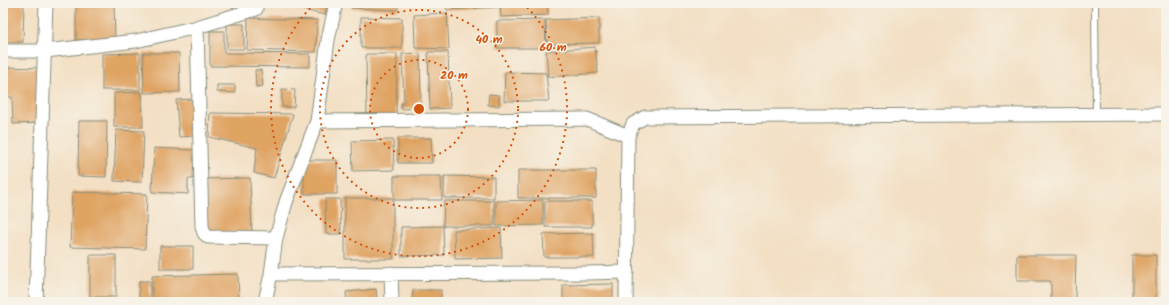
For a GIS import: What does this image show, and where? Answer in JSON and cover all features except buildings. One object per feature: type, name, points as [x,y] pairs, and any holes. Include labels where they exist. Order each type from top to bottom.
[{"type":"street","points":[[36,302],[46,3]]},
{"type":"street","points":[[265,302],[276,238],[286,202],[318,121],[328,40],[336,3]]},
{"type":"street","points":[[3,51],[45,51],[136,41],[197,27],[256,9]]},
{"type":"street","points":[[197,27],[202,226],[204,233],[208,237],[276,238]]},
{"type":"street","points":[[626,302],[628,136],[633,124],[645,117],[1166,114]]},
{"type":"street","points":[[318,121],[587,119],[628,136]]},
{"type":"street","points":[[271,274],[626,272]]},
{"type":"street","points":[[391,273],[392,302]]},
{"type":"lane","points":[[1095,3],[1096,114]]}]
